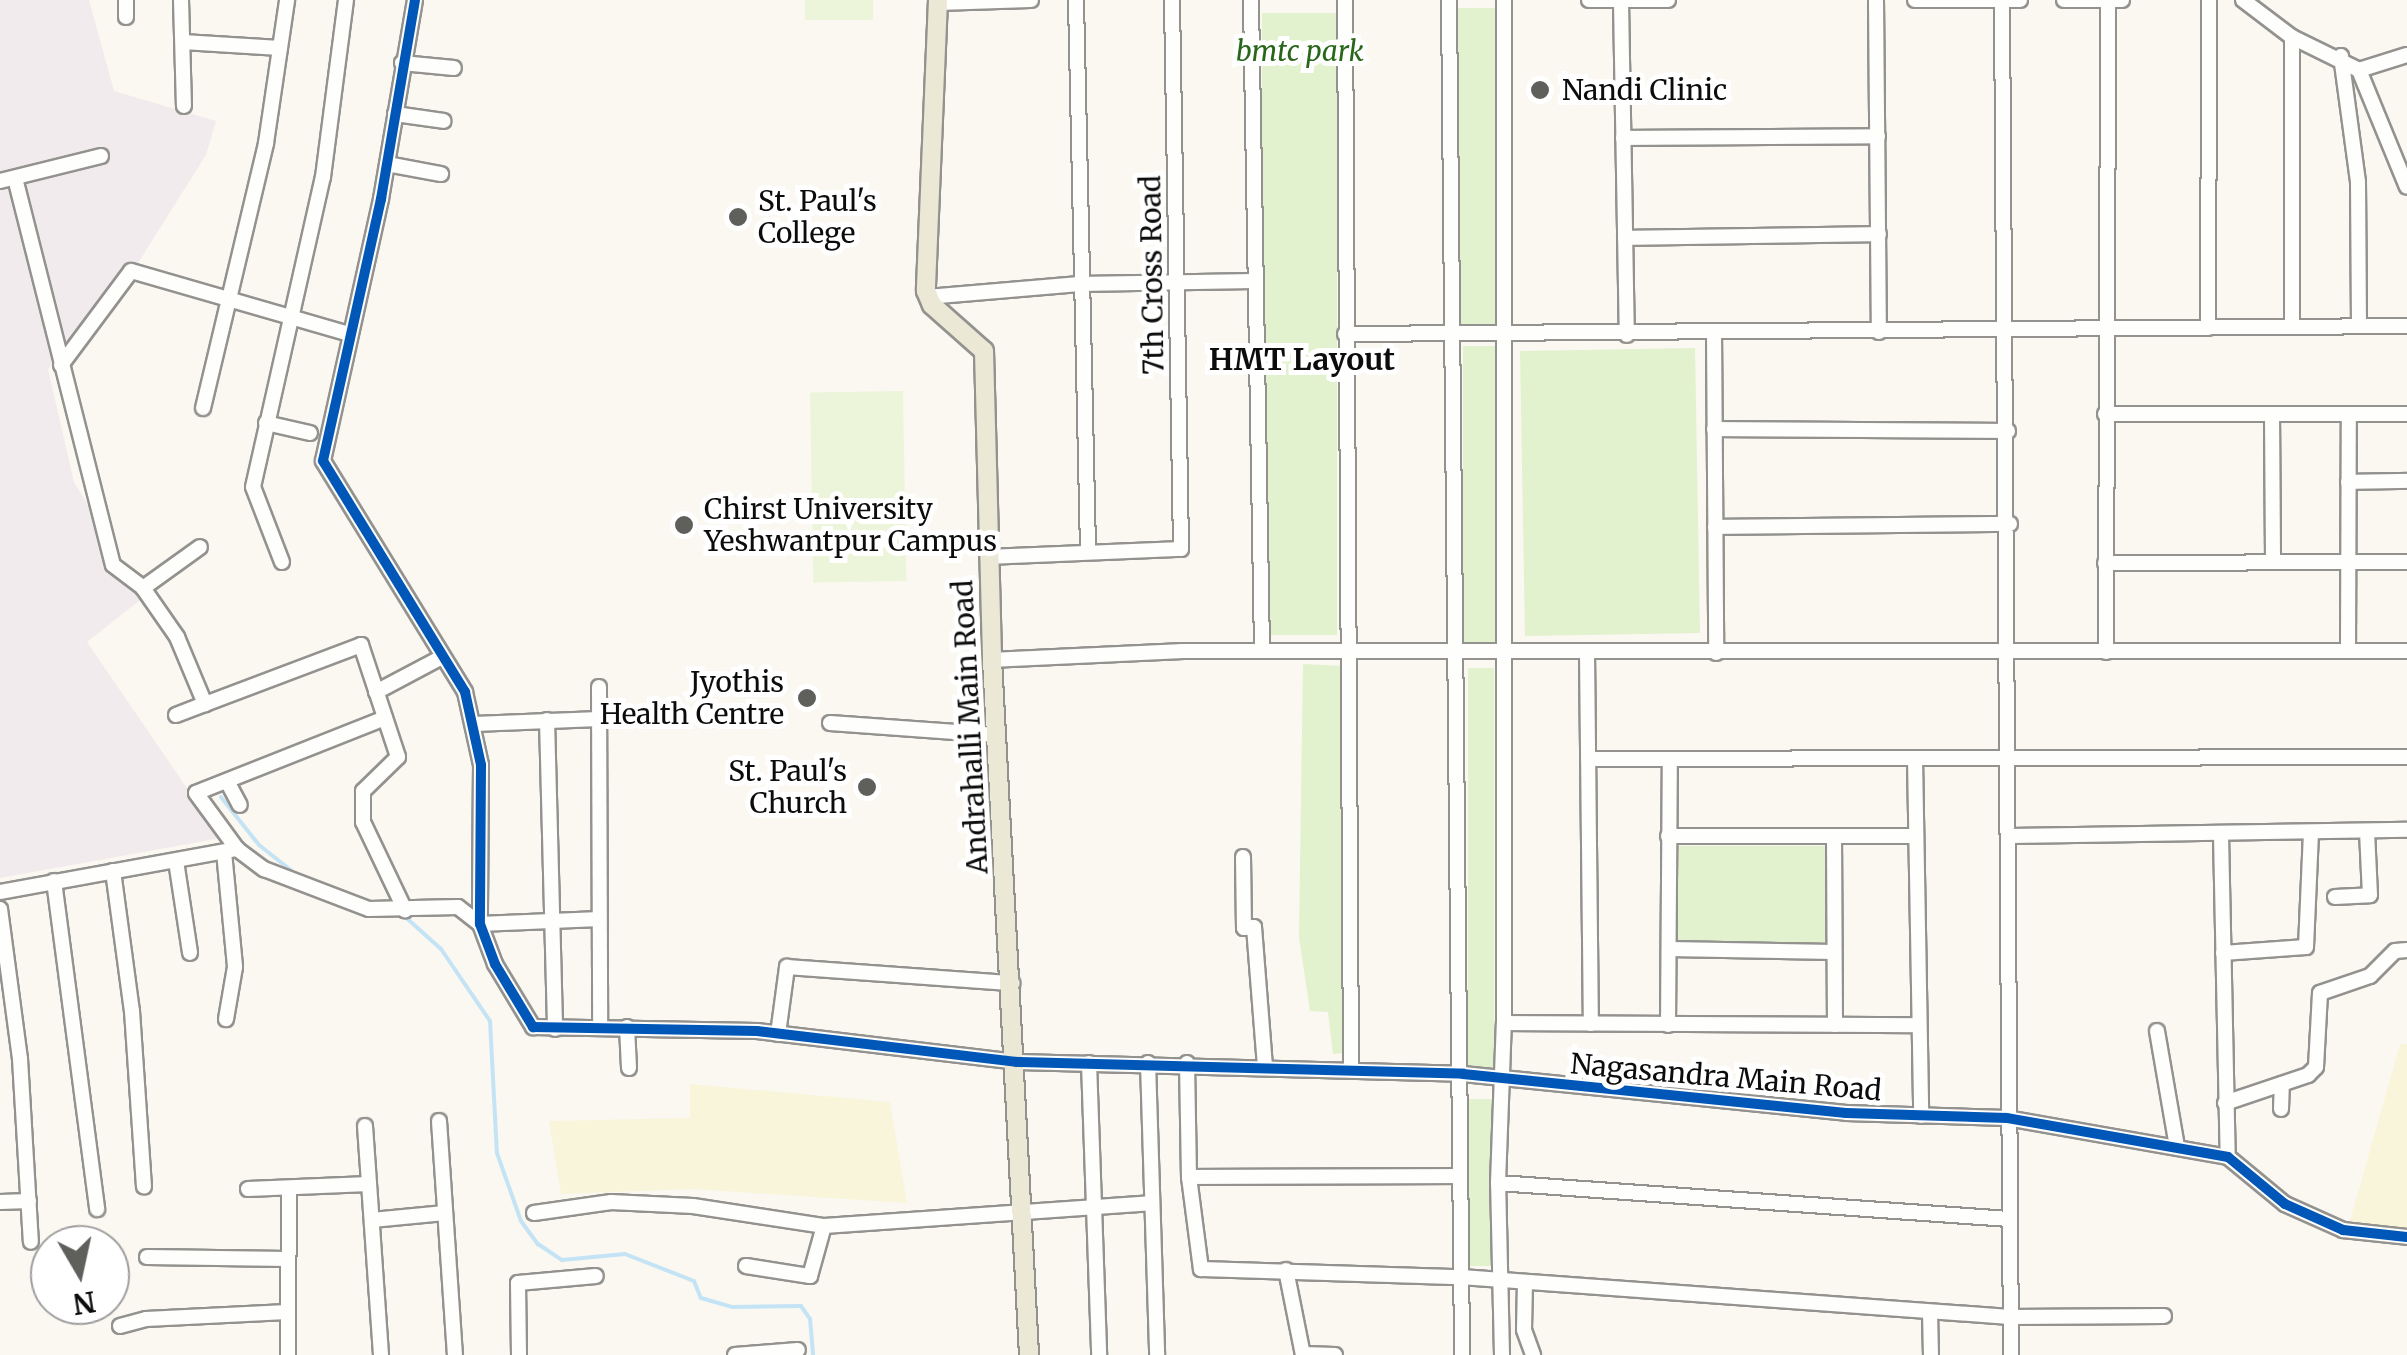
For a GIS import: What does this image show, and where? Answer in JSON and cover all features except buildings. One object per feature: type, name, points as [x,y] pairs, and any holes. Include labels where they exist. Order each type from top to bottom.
[{"type":"main road","points":[[927,298],[938,2]]},
{"type":"main road","name":"Andrahalli Main Road","points":[[927,298],[984,351],[992,660],[1012,983],[1028,1355]]},
{"type":"street","points":[[126,0],[126,17]]},
{"type":"street","points":[[182,0],[184,106]]},
{"type":"street","points":[[203,408],[266,143],[287,0]]},
{"type":"street","points":[[282,562],[253,487],[323,177],[346,0]]},
{"type":"street","points":[[415,0],[387,164],[322,461],[465,692],[481,764],[480,924],[495,964],[532,1028],[555,1028],[546,720]]},
{"type":"street","points":[[938,2],[1031,0]]},
{"type":"street","points":[[988,557],[1088,552],[1079,284],[1076,0]]},
{"type":"street","name":"7th Cross Road","points":[[1088,552],[1181,548],[1172,0]]},
{"type":"street","points":[[1251,0],[1262,651]]},
{"type":"street","points":[[1345,0],[1351,1068]]},
{"type":"street","points":[[1449,0],[1463,1074],[1462,1355]]},
{"type":"street","points":[[1502,1355],[1498,1183],[1504,1024],[1504,0]]},
{"type":"street","points":[[1589,0],[1668,0]]},
{"type":"street","points":[[1876,0],[1879,332]]},
{"type":"street","points":[[1915,0],[2020,0]]},
{"type":"street","points":[[2064,0],[2115,2],[2105,328],[2106,652]]},
{"type":"street","points":[[2208,328],[2209,0]]},
{"type":"street","points":[[2243,0],[2292,37],[2342,56],[2358,70],[2406,182]]},
{"type":"street","points":[[1620,1],[1627,334]]},
{"type":"street","points":[[2002,1],[2012,758],[2007,1118],[2011,1355]]},
{"type":"street","points":[[2292,37],[2292,326]]},
{"type":"street","points":[[183,42],[280,48]]},
{"type":"street","points":[[2358,70],[2407,55]]},
{"type":"street","points":[[2342,56],[2358,182],[2359,326]]},
{"type":"street","points":[[402,64],[454,68]]},
{"type":"street","points":[[395,114],[444,121]]},
{"type":"street","points":[[1623,138],[1878,136]]},
{"type":"street","points":[[101,156],[8,180],[62,365],[113,565],[142,588],[177,637],[205,704]]},
{"type":"street","points":[[387,164],[440,174]]},
{"type":"street","points":[[1625,238],[1878,234]]},
{"type":"street","points":[[62,365],[131,271],[349,334]]},
{"type":"street","points":[[927,298],[1079,284],[1254,281]]},
{"type":"street","points":[[1345,334],[2407,326]]},
{"type":"street","points":[[1714,331],[1716,653]]},
{"type":"street","points":[[2105,414],[2407,414]]},
{"type":"street","points":[[2272,414],[2273,562]]},
{"type":"street","points":[[2348,651],[2349,414]]},
{"type":"street","points":[[266,424],[310,433]]},
{"type":"street","points":[[1714,430],[2008,431]]},
{"type":"street","points":[[2348,482],[2407,481]]},
{"type":"street","points":[[1715,527],[2010,524]]},
{"type":"street","points":[[142,588],[200,546]]},
{"type":"street","points":[[2105,563],[2407,562]]},
{"type":"street","points":[[176,715],[361,645],[398,757],[363,790],[362,822],[405,910]]},
{"type":"street","points":[[992,660],[1262,651],[2407,651]]},
{"type":"street","points":[[1587,653],[1591,1024]]},
{"type":"street","points":[[376,692],[442,656]]},
{"type":"street","points":[[599,687],[600,1028]]},
{"type":"street","points":[[226,1020],[236,967],[231,850],[196,792],[385,718]]},
{"type":"street","points":[[474,724],[599,719]]},
{"type":"street","points":[[830,722],[997,735]]},
{"type":"street","points":[[1588,758],[2407,757]]},
{"type":"street","points":[[1915,758],[1921,1116]]},
{"type":"street","points":[[1668,1025],[1670,759]]},
{"type":"street","points":[[227,780],[240,805]]},
{"type":"street","points":[[2010,836],[2407,830]]},
{"type":"street","points":[[2335,897],[2370,895],[2367,831]]},
{"type":"street","points":[[2223,952],[2306,948],[2311,833]]},
{"type":"street","points":[[2221,835],[2228,1158]]},
{"type":"street","points":[[1668,836],[1916,836]]},
{"type":"street","points":[[1834,836],[1835,1025]]},
{"type":"street","points":[[0,892],[231,850],[311,890],[368,909],[458,907],[480,924],[600,919]]},
{"type":"street","points":[[1243,857],[1244,928],[1254,927],[1265,1066]]},
{"type":"street","points":[[176,861],[190,952]]},
{"type":"street","points":[[114,871],[132,1010],[144,1188]]},
{"type":"street","points":[[54,881],[98,1208]]},
{"type":"street","points":[[0,909],[30,1225]]},
{"type":"street","points":[[1669,949],[1834,952]]},
{"type":"street","points":[[2226,1103],[2282,1084],[2316,1067],[2320,992],[2370,976],[2395,951],[2407,950]]},
{"type":"street","points":[[778,1034],[787,967],[1012,983]]},
{"type":"street","points":[[1504,1024],[1917,1026]]},
{"type":"street","points":[[627,1027],[628,1068]]},
{"type":"street","name":"Nagasandra Main Road","points":[[555,1028],[778,1034],[1016,1062],[1463,1074],[1921,1116],[2007,1118],[2228,1158],[2284,1204],[2343,1230],[2407,1237]]},
{"type":"street","points":[[2157,1031],[2176,1147]]},
{"type":"street","points":[[1148,1063],[1157,1355]]},
{"type":"street","points":[[1090,1064],[1090,1206],[1099,1355]]},
{"type":"street","points":[[1187,1064],[1189,1176],[1201,1268],[1461,1277],[2010,1317],[2164,1316]]},
{"type":"street","points":[[2280,1109],[2282,1084]]},
{"type":"street","points":[[438,1120],[454,1355]]},
{"type":"street","points":[[365,1126],[381,1355]]},
{"type":"street","points":[[1189,1176],[1460,1176]]},
{"type":"street","points":[[1498,1183],[2010,1219]]},
{"type":"street","points":[[248,1189],[369,1184]]},
{"type":"street","points":[[288,1355],[289,1189]]},
{"type":"street","points":[[0,1202],[29,1201]]},
{"type":"street","points":[[534,1213],[611,1202],[693,1206],[824,1226],[1022,1209],[1150,1203]]},
{"type":"street","points":[[372,1220],[445,1213]]},
{"type":"street","points":[[746,1266],[810,1276],[824,1226]]},
{"type":"street","points":[[147,1257],[288,1258]]},
{"type":"street","points":[[1286,1270],[1303,1354],[1335,1355]]},
{"type":"street","points":[[519,1355],[518,1283],[596,1276]]},
{"type":"street","points":[[1525,1282],[1524,1330],[1533,1355]]},
{"type":"street","points":[[120,1326],[146,1318],[287,1312]]},
{"type":"street","points":[[1930,1312],[1931,1355]]},
{"type":"street","points":[[735,1355],[798,1350]]},
{"type":"shaded area","points":[[0,0],[89,0],[114,91],[216,121],[206,155],[126,282],[48,369],[74,482],[144,597],[87,642],[221,838],[0,878]]},
{"type":"shaded area","points":[[2400,1044],[2407,1044],[2407,1228],[2350,1221]]},
{"type":"shaded area","points":[[690,1084],[890,1102],[907,1203],[693,1189],[561,1194],[549,1121],[690,1118]]},
{"type":"green space","points":[[805,0],[873,0],[873,20],[805,20]]},
{"type":"green space","points":[[1456,8],[1497,8],[1497,324],[1456,324]]},
{"type":"green space","name":"bmtc park","points":[[1262,13],[1337,13],[1337,635],[1262,635]]},
{"type":"green space","points":[[1463,346],[1496,346],[1496,644],[1463,644]]},
{"type":"green space","points":[[1695,348],[1700,633],[1525,636],[1520,351]]},
{"type":"green space","points":[[903,391],[906,581],[813,583],[810,393]]},
{"type":"green space","points":[[1303,664],[1343,666],[1345,1053],[1333,1054],[1328,1012],[1310,1011],[1299,937]]},
{"type":"green space","points":[[1468,668],[1494,668],[1494,1068],[1468,1068]]},
{"type":"green space","points":[[1677,846],[1829,846],[1829,944],[1677,944]]},
{"type":"green space","points":[[1468,1099],[1493,1099],[1493,1266],[1468,1266]]},
{"type":"waterway","points":[[221,797],[259,845],[297,875]]},
{"type":"waterway","points":[[402,914],[441,949],[490,1021],[497,1153],[521,1221],[538,1244],[562,1260],[625,1254],[694,1281],[701,1298],[732,1307],[801,1306],[810,1319],[813,1355]]},
{"type":"cycle path","points":[[415,0],[381,199],[323,461],[465,692],[481,765],[480,924],[495,964],[533,1027],[757,1031],[1016,1062],[1463,1074],[1846,1113],[2007,1118],[2228,1157],[2285,1204],[2343,1230],[2407,1237]]},
{"type":"place","name":"Nandi Clinic","points":[[1540,90]]},
{"type":"place","name":"St. Paul's College","points":[[738,217]]},
{"type":"place","name":"Chirst University Yeshwantpur Campus","points":[[684,525]]},
{"type":"place","name":"Jyothis Health Centre","points":[[807,698]]},
{"type":"place","name":"St. Paul's Church","points":[[867,787]]},
{"type":"district","name":"HMT Layout","points":[[1302,359]]}]
